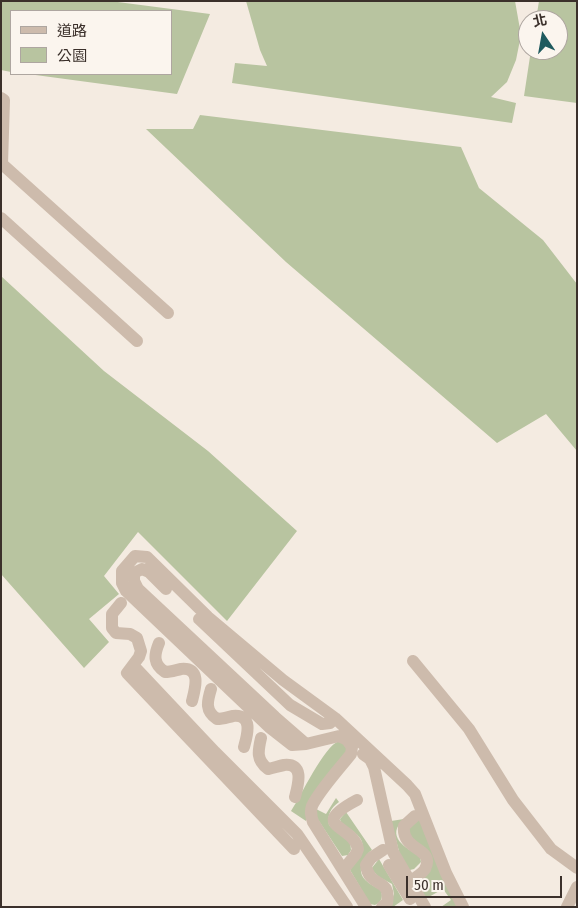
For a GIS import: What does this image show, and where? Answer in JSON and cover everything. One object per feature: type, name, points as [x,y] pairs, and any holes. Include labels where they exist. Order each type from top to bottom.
[{"type":"street","points":[[1,98],[4,100],[1,169]]},
{"type":"street","points":[[2,164],[168,314]]},
{"type":"street","points":[[1,218],[137,341]]},
{"type":"street","points":[[425,907],[393,852],[374,767],[370,759],[352,747],[348,740],[339,736],[306,744],[292,745],[269,727],[126,591],[122,583],[122,571],[136,556],[147,557],[208,617],[283,680],[335,718],[407,785],[414,794],[461,904]]},
{"type":"street","points":[[121,603],[112,614],[112,628],[116,633],[130,634],[137,638],[141,651],[127,673],[294,849]]},
{"type":"street","points":[[159,643],[155,653],[155,662],[160,668],[165,672],[182,669],[194,673],[196,685],[192,701]]},
{"type":"street","points":[[414,661],[469,729],[513,800],[551,849],[577,868]]},
{"type":"street","points":[[133,665],[191,728],[297,834],[347,907]]},
{"type":"street","points":[[211,690],[207,700],[208,708],[212,715],[217,719],[241,716],[245,719],[248,725],[248,732],[244,747]]},
{"type":"street","points":[[261,738],[258,758],[262,765],[268,768],[285,765],[296,768],[299,774],[299,781],[295,797]]},
{"type":"street","points":[[352,747],[351,754],[316,799],[311,808],[310,815],[312,822],[366,907]]},
{"type":"street","points":[[343,870],[358,849],[354,838],[338,828],[335,823],[335,815],[341,808],[357,800]]},
{"type":"street","points":[[410,882],[425,870],[427,863],[426,856],[421,850],[406,841],[403,834],[404,826],[415,816]]},
{"type":"street","points":[[382,907],[387,904],[387,890],[384,885],[370,879],[366,865],[371,858],[383,850]]},
{"type":"street","points":[[389,865],[415,907]]},
{"type":"street","points":[[567,907],[577,887]]},
{"type":"green space","points":[[1,1],[110,1],[210,14],[177,94],[35,75],[172,75],[172,10],[10,10],[10,72],[1,70]]},
{"type":"green space","points":[[246,1],[515,1],[518,18],[518,50],[516,60],[507,82],[491,97],[516,103],[512,123],[232,83],[235,63],[267,66],[260,50]]},
{"type":"green space","points":[[539,1],[577,1],[577,103],[524,96],[529,60],[568,60],[568,10],[538,10]]},
{"type":"green space","points":[[200,115],[461,147],[479,188],[543,240],[577,284],[577,451],[546,414],[497,443],[286,262],[146,129],[193,129]]},
{"type":"green space","points":[[1,276],[104,371],[208,451],[297,531],[227,621],[138,532],[104,576],[119,594],[89,619],[109,642],[84,668],[1,574]]},
{"type":"green space","points":[[339,741],[346,745],[346,753],[306,809],[306,821],[291,811],[320,761],[333,745]]},
{"type":"green space","points":[[336,798],[339,802],[330,812],[329,825],[350,840],[351,850],[348,855],[342,856],[313,812],[316,809],[326,814]]},
{"type":"green space","points":[[346,812],[372,850],[364,859],[361,870],[367,882],[381,890],[381,899],[375,905],[370,904],[350,870],[360,854],[362,844],[356,834],[341,823],[340,819]]},
{"type":"green space","points":[[420,817],[458,907],[441,907],[451,900],[443,889],[427,898],[424,897],[418,885],[429,871],[412,841],[408,827]]},
{"type":"green space","points":[[404,819],[396,831],[397,836],[403,845],[420,856],[421,862],[414,869],[410,870],[401,859],[391,821]]},
{"type":"green space","points":[[379,859],[403,900],[393,907],[389,907],[394,894],[392,884],[379,877],[371,869]]}]
